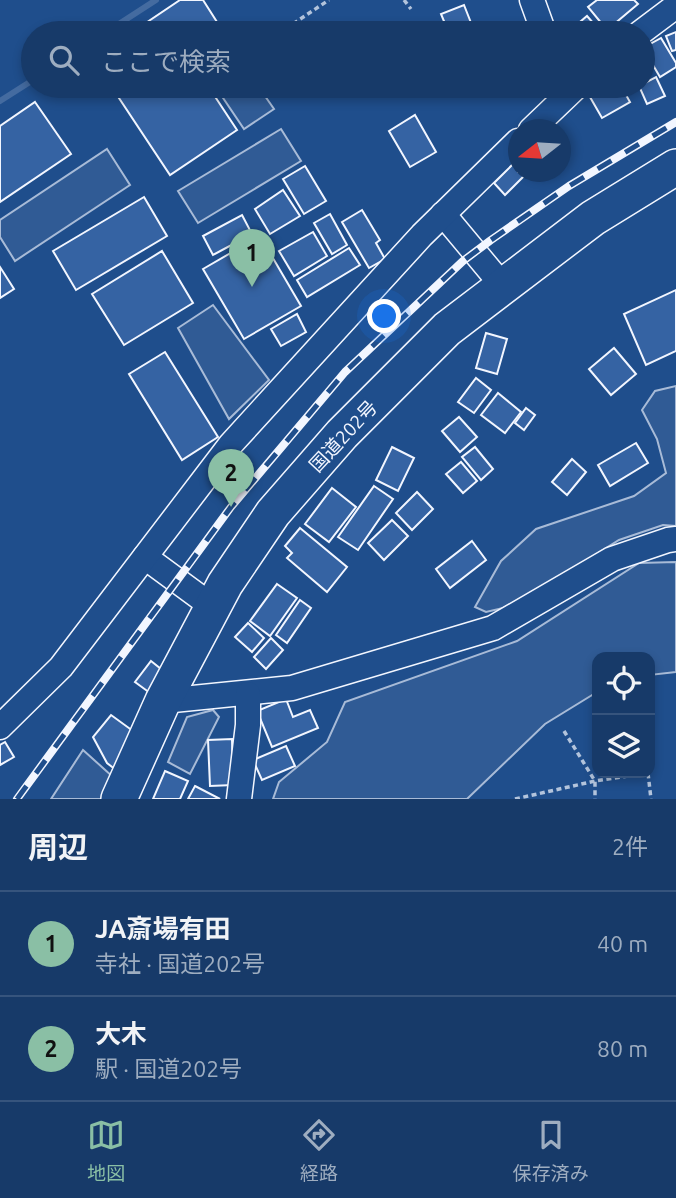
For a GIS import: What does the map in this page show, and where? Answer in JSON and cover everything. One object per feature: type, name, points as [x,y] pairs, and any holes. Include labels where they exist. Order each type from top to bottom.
[{"type":"highway","name":"国道202号","points":[[119,799],[163,701],[225,584],[273,513],[342,434],[447,328],[593,218],[676,167]]},
{"type":"street","points":[[532,0],[540,21]]},
{"type":"street","points":[[655,22],[676,6]]},
{"type":"street","points":[[541,119],[561,98]]},
{"type":"street","points":[[0,727],[61,667],[231,444],[443,214],[508,152]]},
{"type":"street","points":[[443,214],[503,286]]},
{"type":"street","points":[[163,701],[292,688],[493,628],[612,559],[668,540],[676,540]]},
{"type":"street","points":[[145,557],[213,607]]},
{"type":"street","points":[[239,799],[248,725],[248,694]]},
{"type":"path","points":[[297,21],[329,0]]},
{"type":"path","points":[[404,0],[411,9]]},
{"type":"path","points":[[565,731],[595,781],[595,799]]},
{"type":"path","points":[[515,799],[595,781],[648,773],[651,799]]},
{"type":"shaded area","points":[[223,98],[266,98],[274,109],[244,129]]},
{"type":"shaded area","points":[[281,129],[301,161],[198,223],[178,191]]},
{"type":"shaded area","points":[[107,149],[130,185],[15,261],[0,237],[0,220]]},
{"type":"shaded area","points":[[213,305],[269,380],[229,419],[178,328]]},
{"type":"shaded area","points":[[676,386],[676,526],[663,525],[619,540],[555,580],[503,608],[486,612],[475,607],[501,561],[536,529],[634,496],[666,473],[657,439],[642,410],[655,391]]},
{"type":"shaded area","points":[[676,562],[676,672],[655,674],[655,652],[592,652],[592,695],[545,724],[467,799],[273,799],[279,782],[327,742],[345,702],[517,641],[639,563]]},
{"type":"shaded area","points":[[213,710],[219,717],[190,774],[168,762],[187,717]]},
{"type":"shaded area","points":[[83,750],[113,777],[103,799],[51,799]]},
{"type":"building","points":[[180,0],[203,0],[216,21],[149,21]]},
{"type":"building","points":[[597,0],[634,0],[638,4],[618,21],[600,21],[588,7]]},
{"type":"building","points":[[464,5],[470,21],[444,21],[441,14]]},
{"type":"building","points":[[676,32],[676,50],[672,51],[666,36]]},
{"type":"building","points":[[661,38],[676,63],[676,67],[660,77],[655,68],[655,41]]},
{"type":"building","points":[[655,78],[665,96],[647,104],[644,98],[655,98]]},
{"type":"building","points":[[119,98],[216,98],[237,130],[170,175]]},
{"type":"building","points":[[591,98],[628,98],[630,102],[602,118]]},
{"type":"building","points":[[35,102],[71,154],[0,202],[0,126]]},
{"type":"building","points":[[415,115],[436,152],[410,167],[389,131]]},
{"type":"building","points":[[305,166],[326,201],[304,214],[283,179]]},
{"type":"building","points":[[508,169],[508,182],[518,182],[505,195],[494,183]]},
{"type":"building","points":[[283,190],[300,216],[270,234],[255,209]]},
{"type":"building","points":[[144,197],[167,236],[76,290],[53,251]]},
{"type":"building","points":[[362,210],[380,240],[376,243],[385,259],[369,268],[342,222]]},
{"type":"building","points":[[330,214],[347,245],[332,254],[314,223]]},
{"type":"building","points":[[242,215],[252,234],[213,255],[203,236]]},
{"type":"building","points":[[313,232],[327,256],[294,276],[279,251]]},
{"type":"building","points":[[260,236],[301,306],[244,339],[203,269]]},
{"type":"building","points":[[349,248],[360,265],[307,297],[297,280]]},
{"type":"building","points":[[162,251],[193,303],[124,345],[92,294]]},
{"type":"building","points":[[0,267],[14,289],[0,298]]},
{"type":"building","points":[[676,290],[676,351],[646,365],[624,314]]},
{"type":"building","points":[[297,314],[306,332],[281,346],[271,329]]},
{"type":"building","points":[[486,333],[507,339],[497,374],[476,368]]},
{"type":"building","points":[[614,348],[636,374],[611,395],[589,369]]},
{"type":"building","points":[[165,352],[218,437],[182,460],[129,374]]},
{"type":"building","points":[[476,378],[491,390],[474,413],[458,402]]},
{"type":"building","points":[[498,393],[521,412],[505,433],[481,415]]},
{"type":"building","points":[[526,408],[535,415],[524,430],[515,423]]},
{"type":"building","points":[[459,417],[477,437],[460,452],[442,431]]},
{"type":"building","points":[[636,443],[648,463],[610,486],[598,465]]},
{"type":"building","points":[[392,447],[414,458],[398,491],[376,480]]},
{"type":"building","points":[[475,447],[493,469],[481,480],[462,457]]},
{"type":"building","points":[[572,459],[586,472],[567,495],[552,482]]},
{"type":"building","points":[[461,462],[477,481],[463,493],[446,474]]},
{"type":"building","points":[[374,486],[393,499],[358,550],[338,537]]},
{"type":"building","points":[[332,488],[356,507],[329,542],[305,524]]},
{"type":"building","points":[[417,492],[433,509],[412,530],[396,513]]},
{"type":"building","points":[[392,520],[408,536],[384,560],[368,543]]},
{"type":"building","points":[[300,528],[347,567],[327,592],[287,558],[292,553],[285,546]]},
{"type":"building","points":[[472,541],[486,560],[450,588],[436,569]]},
{"type":"building","points":[[277,584],[297,598],[270,636],[250,621]]},
{"type":"building","points":[[300,600],[311,608],[287,643],[276,635]]},
{"type":"building","points":[[248,623],[264,638],[252,652],[235,637]]},
{"type":"building","points":[[271,638],[283,650],[266,669],[254,657]]},
{"type":"building","points":[[151,661],[166,673],[150,693],[135,682]]},
{"type":"building","points":[[286,699],[293,717],[310,710],[318,728],[272,747],[257,711]]},
{"type":"building","points":[[111,715],[133,731],[116,770],[107,763],[93,737]]},
{"type":"building","points":[[232,739],[233,785],[210,786],[208,740]]},
{"type":"building","points":[[5,742],[14,757],[0,765],[0,745]]},
{"type":"building","points":[[286,746],[295,766],[262,780],[253,760]]},
{"type":"building","points":[[165,771],[188,781],[180,799],[153,799]]},
{"type":"building","points":[[195,786],[220,799],[188,799]]},
{"type":"waterway","points":[[124,21],[156,0]]},
{"type":"waterway","points":[[0,101],[21,88]]},
{"type":"railway","points":[[17,799],[231,507],[345,372],[463,261],[569,186],[676,122]]},
{"type":"place","name":"JA斎場有田","points":[[252,287]]},
{"type":"place","name":"大木","points":[[231,507]]}]
